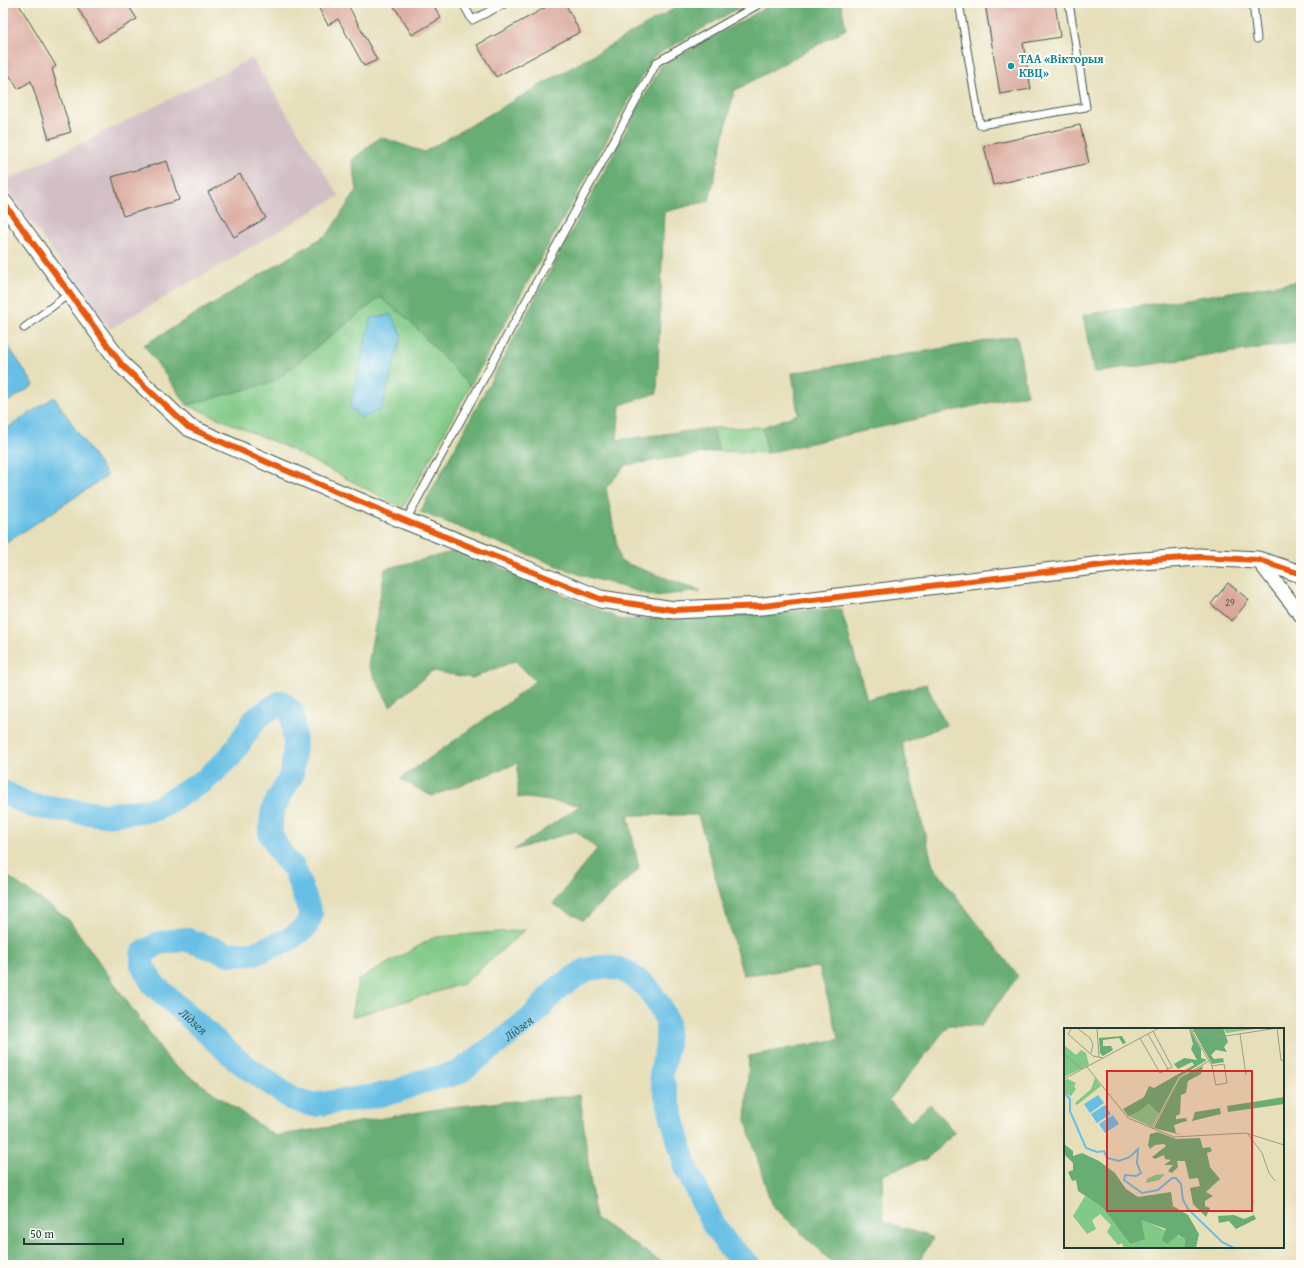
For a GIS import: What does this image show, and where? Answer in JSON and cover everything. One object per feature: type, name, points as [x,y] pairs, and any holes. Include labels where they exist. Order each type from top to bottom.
[{"type":"street","points":[[3,202],[122,364],[188,427],[406,521],[600,598],[674,610],[763,606],[1128,562],[1198,557],[1258,560],[1301,574]]},
{"type":"street","points":[[1258,560],[1301,615]]},
{"type":"lane","points":[[463,3],[472,20],[506,3]]},
{"type":"lane","points":[[406,521],[657,62],[762,3]]},
{"type":"lane","points":[[959,3],[980,125],[1086,107],[1069,3]]},
{"type":"lane","points":[[1253,3],[1257,39]]},
{"type":"lane","points":[[24,328],[70,293]]},
{"type":"shaded area","points":[[252,58],[339,196],[110,329],[3,182]]},
{"type":"green space","points":[[684,3],[747,3],[653,57],[470,386],[410,321],[380,297],[273,382],[187,405],[144,345],[328,234],[357,190],[352,160],[380,137],[424,152]]},
{"type":"green space","points":[[774,3],[841,3],[846,29],[734,91],[709,201],[664,212],[657,393],[620,405],[617,440],[712,428],[719,451],[626,465],[606,488],[620,561],[701,591],[654,596],[581,575],[420,512],[661,66]]},
{"type":"green space","points":[[1301,281],[1301,342],[1094,373],[1083,315]]},
{"type":"green space","points":[[380,297],[410,321],[470,386],[403,508],[284,446],[187,405],[273,382]]},
{"type":"green space","points":[[1017,336],[1027,394],[767,453],[763,427],[798,414],[792,373]]},
{"type":"green space","points":[[763,427],[767,453],[719,451],[712,428]]},
{"type":"green space","points":[[460,550],[622,620],[841,609],[867,699],[926,684],[946,725],[902,743],[933,866],[1018,976],[981,1026],[949,1025],[889,1100],[911,1122],[930,1104],[955,1133],[926,1159],[882,1174],[883,1221],[933,1238],[917,1265],[835,1265],[771,1204],[746,1121],[749,1056],[839,1039],[819,967],[743,975],[698,815],[628,815],[639,869],[583,920],[553,904],[597,849],[576,831],[514,850],[581,805],[518,797],[518,763],[432,796],[400,779],[505,705],[535,681],[515,661],[472,678],[432,671],[390,706],[368,665],[385,569]]},
{"type":"green space","points":[[3,873],[69,920],[171,1063],[275,1136],[450,1107],[580,1095],[595,1218],[666,1265],[3,1265]]},
{"type":"green space","points":[[525,930],[463,984],[352,1017],[358,980],[435,937]]},
{"type":"water","points":[[391,315],[402,335],[381,410],[361,418],[350,407],[371,318]]},
{"type":"water","points":[[3,338],[34,385],[3,405]]},
{"type":"water","points":[[54,397],[107,476],[3,545],[3,431]]},
{"type":"building","points":[[3,3],[18,3],[56,66],[52,69],[71,132],[49,139],[31,81],[18,89],[3,65]]},
{"type":"building","points":[[75,3],[127,3],[137,19],[98,42]]},
{"type":"building","points":[[316,3],[347,3],[377,60],[364,66],[338,19],[328,25]]},
{"type":"building","points":[[392,3],[432,3],[441,18],[412,35]]},
{"type":"building","points":[[554,3],[565,3],[580,32],[496,77],[477,45]]},
{"type":"building","name":"ТАА «Вікторыя КВЦ»","points":[[985,3],[1055,3],[1060,37],[1023,43],[1031,89],[1000,94]]},
{"type":"building","points":[[1080,125],[1089,163],[993,185],[984,146]]},
{"type":"building","points":[[167,161],[179,200],[123,216],[112,177]]},
{"type":"building","points":[[240,174],[266,218],[234,237],[208,192]]},
{"type":"building","points":[[1228,583],[1249,600],[1232,621],[1211,604]]},
{"type":"waterway","name":"Лідзея","points":[[3,792],[32,806],[106,815],[156,809],[205,780],[230,757],[256,718],[281,702],[292,712],[295,745],[292,774],[273,809],[270,833],[281,854],[294,868],[311,915],[306,927],[290,939],[255,953],[230,954],[184,939],[159,943],[142,954],[142,965],[153,984],[237,1060],[292,1099],[313,1105],[376,1096],[398,1091],[420,1082],[458,1073],[530,1019],[559,987],[586,970],[606,966],[625,971],[647,987],[660,1006],[667,1022],[667,1046],[661,1076],[686,1168],[714,1226],[729,1247],[749,1265]]},
{"type":"cycle path","points":[[3,202],[122,365],[188,427],[406,521],[600,599],[674,610],[763,606],[1128,562],[1198,557],[1258,560],[1301,574]]},
{"type":"place","name":"ТАА «Вікторыя КВЦ»","points":[[1011,66]]}]
